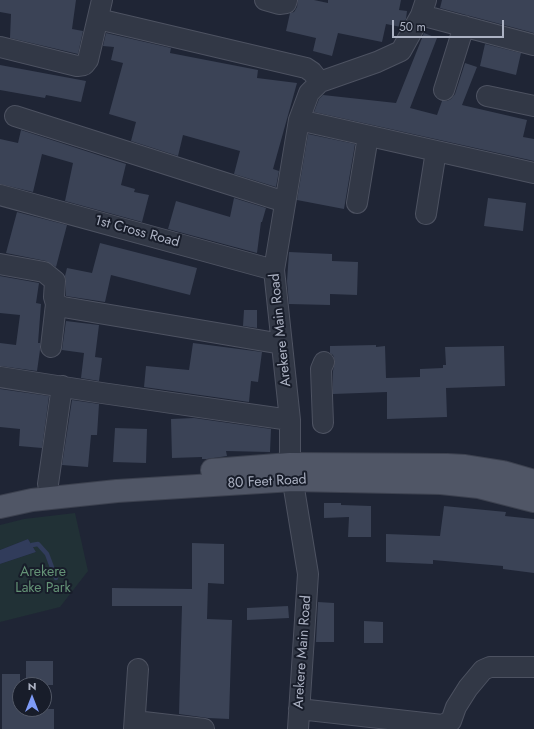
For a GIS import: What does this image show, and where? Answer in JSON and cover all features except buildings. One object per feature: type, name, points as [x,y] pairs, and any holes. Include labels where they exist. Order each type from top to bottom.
[{"type":"main road","name":"80 Feet Road","points":[[0,493],[48,484],[447,465],[534,501]]},
{"type":"main road","name":"80 Feet Road","points":[[0,507],[32,500],[292,472]]},
{"type":"main road","name":"80 Feet Road","points":[[473,476],[503,472],[534,481]]},
{"type":"street","points":[[265,0],[280,4],[286,3],[287,0]]},
{"type":"street","points":[[0,47],[77,66],[84,65],[88,60],[100,9],[306,68],[312,72],[320,82],[377,62],[401,51],[424,8],[464,26],[534,45]]},
{"type":"street","points":[[444,90],[464,26]]},
{"type":"street","name":"Arekere Main Road","points":[[298,729],[308,574],[292,472],[290,420],[274,270],[299,120],[309,93],[320,82]]},
{"type":"street","points":[[487,96],[534,104]]},
{"type":"street","points":[[15,116],[285,202]]},
{"type":"street","points":[[299,120],[534,173]]},
{"type":"street","points":[[357,203],[368,136]]},
{"type":"street","points":[[426,214],[436,151]]},
{"type":"street","name":"1st Cross Road","points":[[0,195],[274,270]]},
{"type":"street","points":[[0,264],[44,272],[55,281],[54,296],[56,304],[51,347]]},
{"type":"street","points":[[56,304],[63,307],[282,344]]},
{"type":"street","points":[[323,424],[321,369],[324,362]]},
{"type":"street","points":[[0,377],[290,420]]},
{"type":"street","points":[[48,484],[62,386]]},
{"type":"street","points":[[299,709],[442,725],[451,721],[456,707],[468,688],[483,670],[490,667],[534,667]]},
{"type":"street","points":[[138,669],[135,725],[204,729]]},
{"type":"green space","name":"Arekere Lake Park","points":[[75,513],[88,571],[60,607],[0,622],[0,564],[36,552],[28,539],[0,550],[0,525],[24,519]]},
{"type":"water","points":[[28,539],[36,552],[0,564],[0,550]]},
{"type":"waterway","points":[[32,545],[38,544],[47,554],[56,578]]}]
